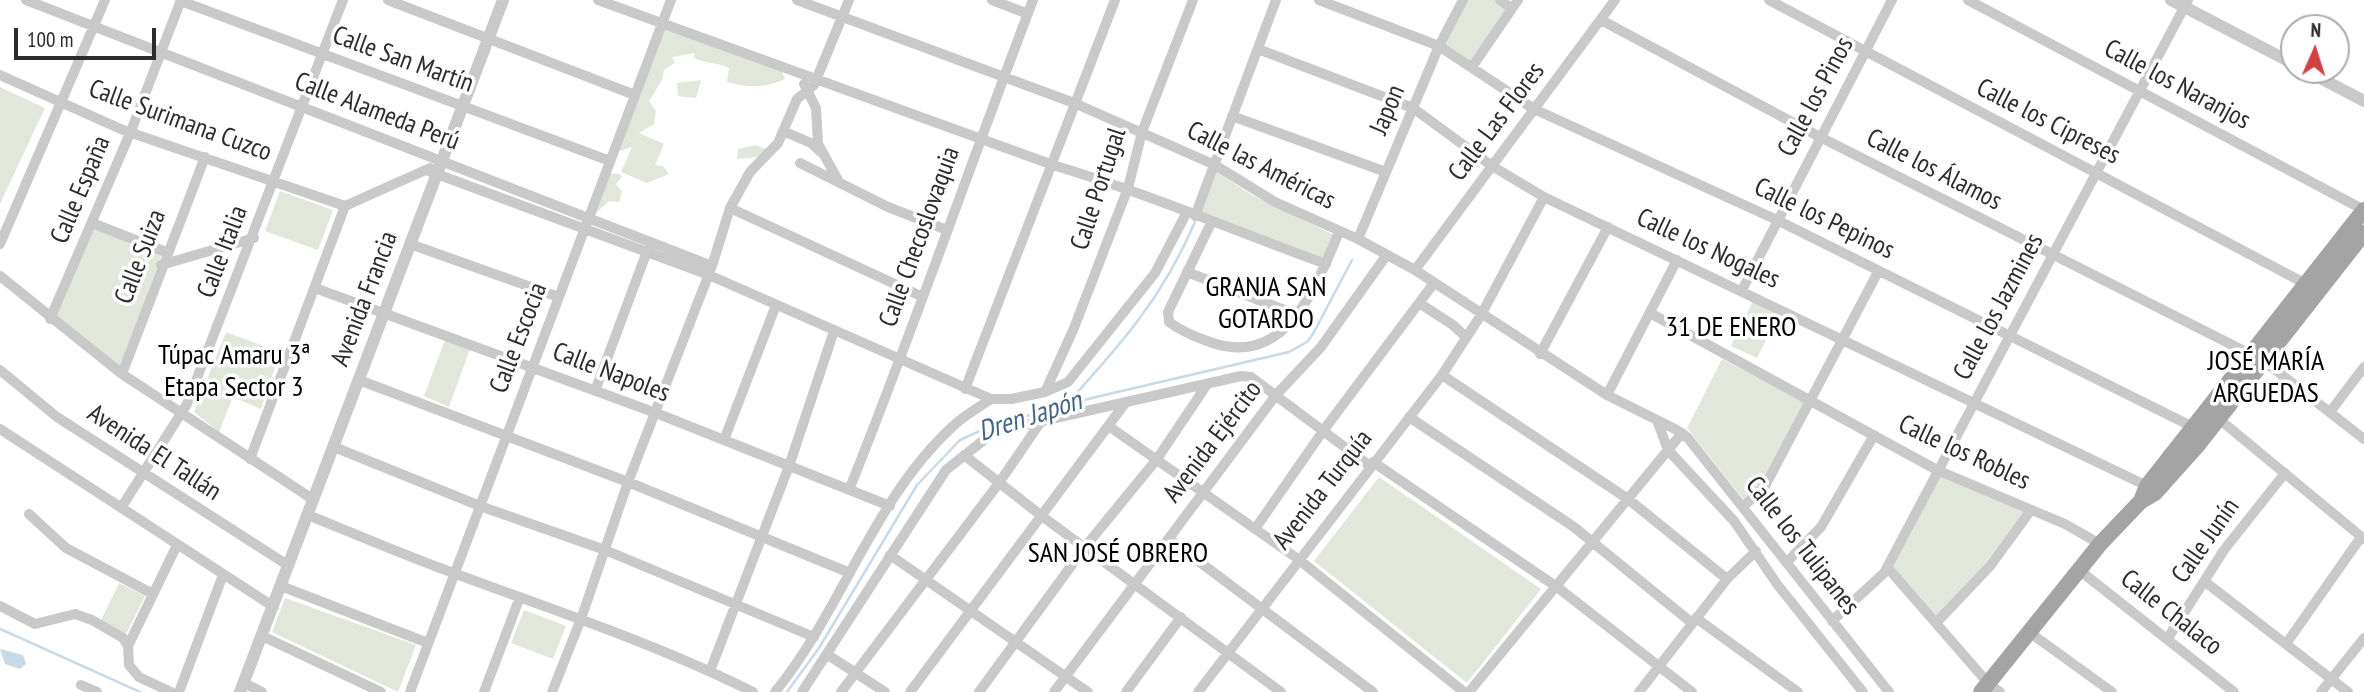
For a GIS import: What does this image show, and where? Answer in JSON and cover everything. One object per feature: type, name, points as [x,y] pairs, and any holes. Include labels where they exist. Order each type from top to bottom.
[{"type":"main road","points":[[2144,493],[2155,493],[2219,419],[2306,284],[2364,210]]},
{"type":"main road","points":[[1990,689],[2029,632],[2144,493],[2193,427],[2257,358],[2364,233]]},
{"type":"street","name":"Calle Alameda Perú","points":[[26,0],[302,108],[435,168],[711,270],[776,305],[990,399]]},
{"type":"street","points":[[0,244],[105,0]]},
{"type":"street","name":"Calle Italia","points":[[121,508],[182,413],[254,238],[343,0]]},
{"type":"street","points":[[388,0],[635,95]]},
{"type":"street","name":"Avenida Francia","points":[[242,687],[410,244],[435,168],[463,106],[503,0]]},
{"type":"street","points":[[598,0],[980,139],[1128,187],[1211,223],[1326,264]]},
{"type":"street","name":"Calle Escocia","points":[[410,692],[671,0]]},
{"type":"street","name":"Calle las Américas","points":[[797,0],[1074,103],[1214,165],[1275,201],[1358,239],[1415,270],[1540,354],[1607,395],[1680,431]]},
{"type":"street","points":[[552,692],[581,619],[628,482],[711,270],[730,208],[750,172],[771,154],[797,99],[817,79],[849,0]]},
{"type":"street","points":[[992,0],[1028,14]]},
{"type":"street","name":"Calle Checoslovaquia","points":[[849,490],[900,361],[1033,0]]},
{"type":"street","points":[[965,389],[1054,165],[1074,103],[1115,0]]},
{"type":"street","name":"Calle Portugal","points":[[1045,392],[1074,328],[1128,187],[1142,132],[1194,0]]},
{"type":"street","points":[[775,692],[814,637],[890,506],[932,447],[953,426],[990,399],[1011,399],[1045,392],[1068,382],[1114,328],[1155,273],[1191,214],[1214,165],[1276,0]]},
{"type":"street","name":"Calle los Pepinos","points":[[1319,0],[1439,46],[1534,109],[1777,220],[2193,427]]},
{"type":"street","name":"Japon","points":[[1358,239],[1439,46],[1463,0]]},
{"type":"street","points":[[1472,67],[1515,4],[1500,0]]},
{"type":"street","name":"Calle Las Flores","points":[[1415,270],[1615,0]]},
{"type":"street","name":"Calle los Cipreses","points":[[1769,0],[2306,284]]},
{"type":"street","name":"Calle los Pinos","points":[[1742,290],[1892,0]]},
{"type":"street","name":"Calle los Naranjos","points":[[1968,0],[2364,210]]},
{"type":"street","points":[[2171,0],[2186,4],[2280,56]]},
{"type":"street","name":"Calle San Martín","points":[[181,1],[610,161]]},
{"type":"street","name":"Calle España","points":[[50,319],[131,131],[181,1]]},
{"type":"street","name":"Calle los Jazmines","points":[[1832,621],[1887,567],[2186,4]]},
{"type":"street","name":"Calle los Álamos","points":[[1601,20],[1821,137],[2257,358],[2364,439]]},
{"type":"street","name":"Calle los Nogales","points":[[1258,49],[1413,108],[1492,166],[1544,197],[1844,338],[2144,493]]},
{"type":"street","points":[[791,70],[809,89],[816,108],[818,144],[839,182]]},
{"type":"street","name":"Calle Surimana Cuzco","points":[[0,75],[131,131],[345,206]]},
{"type":"street","points":[[2333,84],[2364,100]]},
{"type":"street","points":[[1232,116],[1386,172]]},
{"type":"street","points":[[783,131],[811,143],[823,154]]},
{"type":"street","name":"Calle Suiza","points":[[122,374],[161,265],[205,157]]},
{"type":"street","points":[[800,163],[888,207],[947,230]]},
{"type":"street","points":[[250,459],[345,206],[435,168]]},
{"type":"street","name":"Avenida Turquía","points":[[1198,692],[1298,559],[1442,376],[1481,314],[1544,197]]},
{"type":"street","points":[[730,208],[923,297]]},
{"type":"street","points":[[92,223],[166,252]]},
{"type":"street","points":[[1211,223],[1168,312],[1169,322],[1193,336],[1229,350],[1251,348],[1278,335],[1297,315],[1318,285],[1339,232]]},
{"type":"street","points":[[1540,354],[1608,227]]},
{"type":"street","points":[[161,265],[254,238]]},
{"type":"street","points":[[410,244],[559,297]]},
{"type":"street","points":[[595,391],[649,245]]},
{"type":"street","name":"Avenida Ejército","points":[[1054,692],[1276,395],[1321,347],[1386,256]]},
{"type":"street","points":[[1607,395],[1677,260]]},
{"type":"street","points":[[1187,272],[1297,315]]},
{"type":"street","points":[[1743,507],[1765,486],[1878,272]]},
{"type":"street","points":[[0,276],[50,319],[122,374],[314,500]]},
{"type":"street","points":[[1255,529],[1323,430],[1434,283]]},
{"type":"street","name":"Calle Napoles","points":[[315,288],[656,414],[890,506]]},
{"type":"street","points":[[1419,303],[1453,324],[1466,337]]},
{"type":"street","points":[[724,440],[776,305]]},
{"type":"street","name":"Calle los Robles","points":[[1650,313],[1937,470],[2031,510],[2100,544]]},
{"type":"street","points":[[710,671],[789,466],[834,331]]},
{"type":"street","points":[[2330,412],[2364,367]]},
{"type":"street","name":"Avenida El Tallán","points":[[0,370],[57,416],[289,566]]},
{"type":"street","points":[[802,692],[946,470],[994,432],[1241,376],[1251,377],[1372,464],[1557,587],[1692,692]]},
{"type":"street","points":[[1442,376],[1628,499],[1727,579]]},
{"type":"street","points":[[359,380],[506,438],[628,482],[850,573]]},
{"type":"street","points":[[979,692],[1085,547],[1157,459],[1206,386]]},
{"type":"street","points":[[910,692],[1043,517],[1126,402]]},
{"type":"street","points":[[1409,417],[1479,461],[1593,541],[1694,620],[1798,692]]},
{"type":"street","points":[[1657,419],[1668,450],[1712,494],[1756,551],[1777,584],[1863,692]]},
{"type":"street","points":[[2219,419],[2362,538],[2286,644]]},
{"type":"street","points":[[841,692],[925,577],[999,483],[1042,420]]},
{"type":"street","points":[[1110,427],[1298,559],[1467,692],[1557,587],[1668,450],[1680,431]]},
{"type":"street","points":[[0,429],[274,607]]},
{"type":"street","name":"Calle los Tulipanes","points":[[1680,431],[1889,692]]},
{"type":"street","points":[[1787,562],[1821,527],[1874,435]]},
{"type":"street","points":[[334,447],[480,506],[605,550],[814,637]]},
{"type":"street","points":[[964,455],[1043,517],[1281,692]]},
{"type":"street","name":"Calle Junín","points":[[2168,638],[2224,550],[2285,472]]},
{"type":"street","points":[[1936,623],[1990,566],[2031,510]]},
{"type":"street","points":[[29,514],[66,548],[151,593]]},
{"type":"street","points":[[308,515],[454,574],[581,619],[710,671],[753,692]]},
{"type":"street","points":[[1169,539],[1373,692]]},
{"type":"street","points":[[171,692],[139,677],[129,665],[128,646],[151,593],[177,545]]},
{"type":"street","points":[[1639,692],[1727,579],[1756,551]]},
{"type":"street","points":[[890,555],[1088,692]]},
{"type":"street","points":[[1887,567],[1990,689]]},
{"type":"street","name":"Calle Chalaco","points":[[2079,570],[2234,692]]},
{"type":"street","points":[[179,692],[223,575]]},
{"type":"street","points":[[2204,581],[2348,692]]},
{"type":"street","points":[[281,586],[428,643]]},
{"type":"street","points":[[484,692],[520,597]]},
{"type":"street","points":[[0,606],[35,624],[69,614],[83,616],[123,638],[128,646]]},
{"type":"street","points":[[1126,692],[1181,617]]},
{"type":"street","points":[[2029,632],[2112,692]]},
{"type":"street","points":[[262,636],[381,692]]},
{"type":"street","points":[[2321,692],[2364,638]]},
{"type":"street","points":[[828,655],[885,692]]},
{"type":"street","points":[[81,685],[97,692]]},
{"type":"street","points":[[242,687],[262,692]]},
{"type":"shaded area","points":[[1465,0],[1495,0],[1508,8],[1471,64],[1442,45]]},
{"type":"shaded area","points":[[662,23],[781,69],[785,79],[764,85],[734,84],[727,82],[729,68],[694,58],[695,53],[672,57],[675,63],[664,70],[662,80],[649,101],[656,111],[654,124],[639,133],[664,144],[655,165],[663,166],[669,174],[647,183],[621,172],[632,147],[621,151],[617,148]]},
{"type":"shaded area","points":[[701,80],[696,98],[678,96],[677,83]]},
{"type":"shaded area","points":[[0,87],[45,108],[0,204]]},
{"type":"shaded area","points":[[755,145],[766,149],[758,157],[737,159],[738,149]]},
{"type":"shaded area","points":[[1217,172],[1250,194],[1334,235],[1324,259],[1201,213]]},
{"type":"shaded area","points":[[608,173],[620,174],[622,177],[616,184],[622,191],[619,202],[609,201],[594,215]]},
{"type":"shaded area","points":[[280,191],[333,210],[318,250],[265,231]]},
{"type":"shaded area","points":[[94,227],[162,253],[121,369],[54,318]]},
{"type":"shaded area","points":[[1753,301],[1779,314],[1757,358],[1731,346]]},
{"type":"shaded area","points":[[226,332],[280,352],[261,409],[233,397],[219,432],[194,412]]},
{"type":"shaded area","points":[[445,340],[470,349],[449,407],[424,396]]},
{"type":"shaded area","points":[[1722,359],[1804,402],[1759,487],[1744,500],[1687,428]]},
{"type":"shaded area","points":[[1939,475],[2025,510],[1983,566],[1936,617],[1892,566]]},
{"type":"shaded area","points":[[1379,477],[1541,589],[1467,683],[1314,561]]},
{"type":"shaded area","points":[[119,583],[145,596],[126,634],[100,622]]},
{"type":"shaded area","points":[[285,598],[416,645],[398,692],[272,632]]},
{"type":"shaded area","points":[[524,610],[566,626],[553,659],[511,643]]},
{"type":"water","points":[[0,649],[23,655],[26,664],[20,669],[5,664]]},
{"type":"waterway","points":[[1066,405],[1139,320],[1169,274],[1195,222]]},
{"type":"waterway","name":"Dren Japón","points":[[787,692],[819,648],[917,485],[960,440],[993,425],[1096,397],[1289,352],[1307,342],[1313,334],[1352,260]]},
{"type":"waterway","name":"Dren Japón","points":[[0,629],[140,692]]},
{"type":"district","name":"GRANJA SAN GOTARDO","points":[[1266,304]]},
{"type":"district","name":"31 DE ENERO","points":[[1731,328]]},
{"type":"district","name":"Túpac Amaru 3ª Etapa Sector 3","points":[[234,372]]},
{"type":"district","name":"JOSÉ MARÍA ARGUEDAS","points":[[2266,378]]},
{"type":"district","name":"SAN JOSÉ OBRERO","points":[[1118,554]]}]
